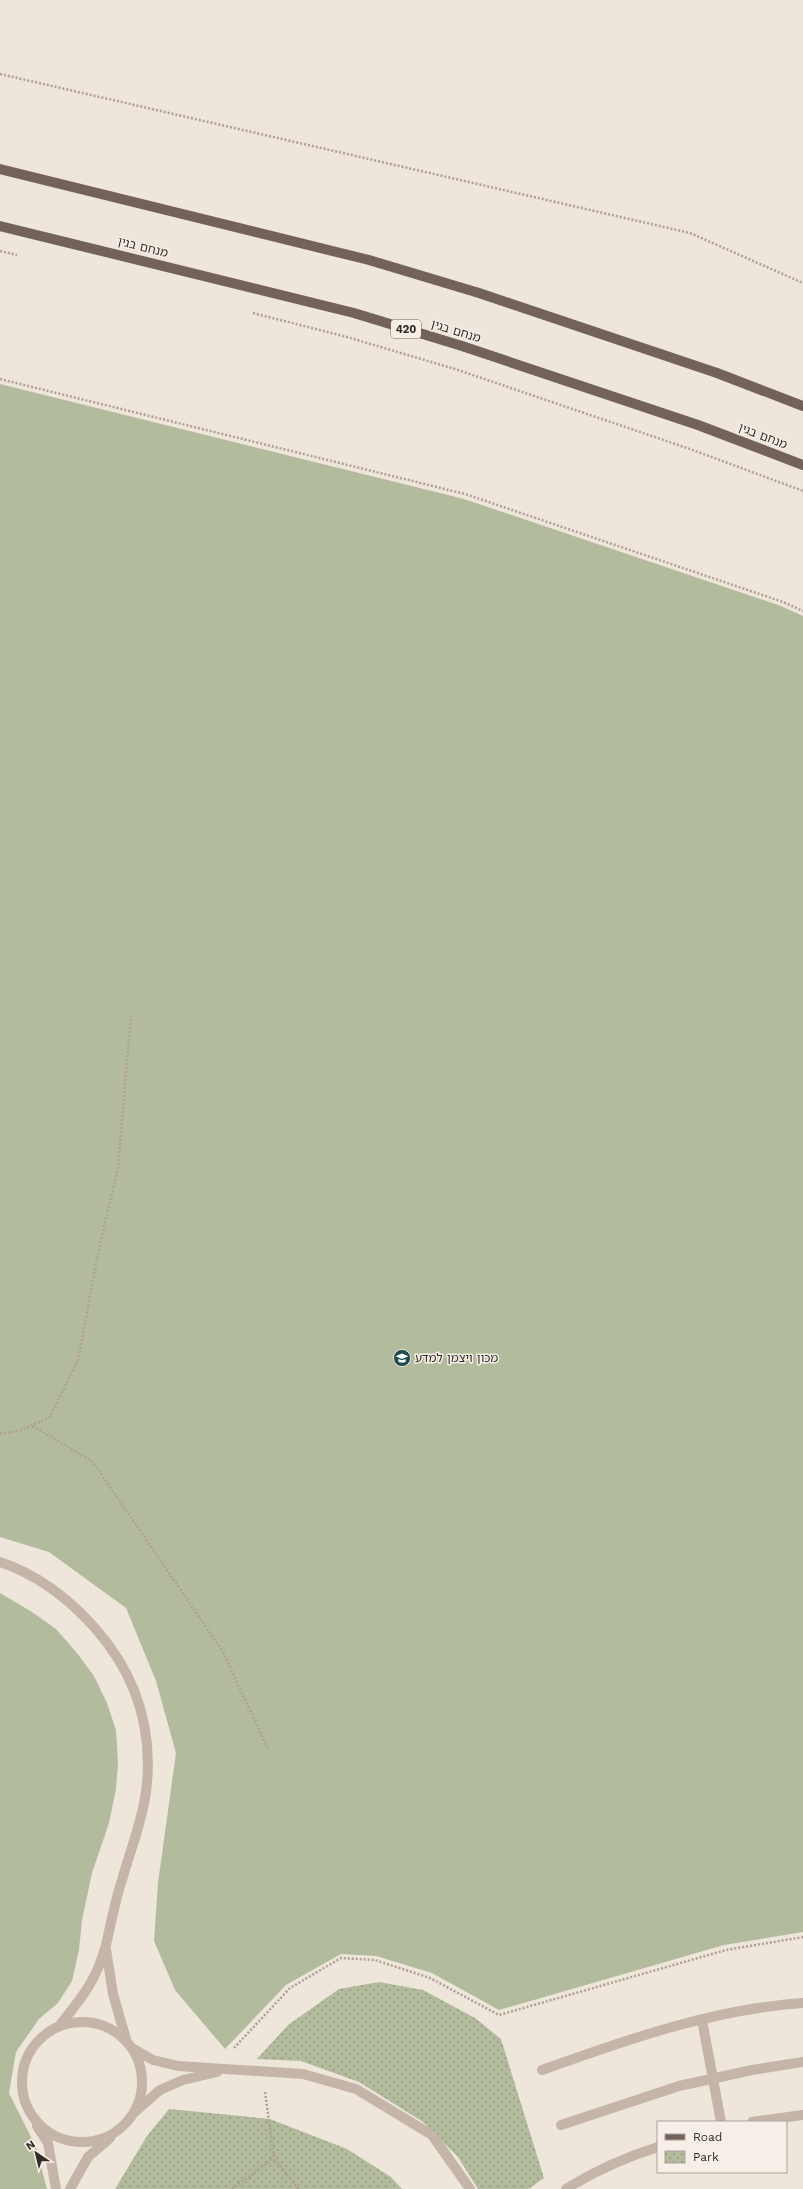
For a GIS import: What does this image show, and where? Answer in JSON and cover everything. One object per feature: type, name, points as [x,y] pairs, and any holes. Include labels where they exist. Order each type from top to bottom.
[{"type":"main road","points":[[0,169],[369,260],[494,298],[717,374],[803,406]]},
{"type":"main road","name":"מנחם בגין","points":[[0,226],[368,317],[462,346],[698,425],[803,465]]},
{"type":"street","points":[[0,1562],[18,1568],[49,1587],[76,1607],[100,1634],[119,1661],[135,1691],[146,1725],[148,1762],[146,1793],[99,1970],[89,1989],[60,2025],[42,2036],[29,2053],[22,2072],[22,2092],[29,2112],[48,2143],[56,2189]]},
{"type":"street","points":[[106,1945],[113,1994],[129,2044],[138,2057],[143,2077],[142,2094],[134,2113]]},
{"type":"street","points":[[542,2070],[664,2028],[742,2012],[803,2003]]},
{"type":"street","points":[[702,2020],[721,2121]]},
{"type":"street","points":[[60,2025],[89,2021],[109,2027],[129,2044],[159,2061],[178,2066],[303,2074],[356,2088],[432,2135],[470,2189]]},
{"type":"street","points":[[561,2125],[679,2086],[752,2070],[803,2062]]},
{"type":"street","points":[[70,2189],[88,2157],[120,2129],[134,2113],[160,2090],[183,2080],[222,2070]]},
{"type":"street","points":[[29,2112],[43,2128],[61,2138],[80,2142],[101,2139],[120,2129]]},
{"type":"street","points":[[759,2121],[803,2115]]},
{"type":"street","points":[[566,2189],[584,2177],[612,2164],[657,2147]]},
{"type":"path","points":[[0,74],[690,233],[803,283]]},
{"type":"path","points":[[0,251],[23,256]]},
{"type":"path","points":[[249,312],[347,337],[455,369],[690,448],[803,491]]},
{"type":"path","points":[[0,379],[465,494],[776,600],[803,611]]},
{"type":"path","points":[[0,1434],[22,1430],[50,1417],[78,1360],[98,1253],[118,1168],[131,1014]]},
{"type":"path","points":[[33,1425],[93,1462],[223,1652],[268,1750]]},
{"type":"path","points":[[222,2070],[229,2052],[290,1988],[341,1958],[375,1960],[430,1978],[499,2015],[726,1950],[803,1937]]},
{"type":"path","points":[[262,2072],[274,2158],[298,2189]]},
{"type":"path","points":[[232,2189],[274,2158]]},
{"type":"green space","name":"מכון ויצמן למדע","points":[[0,384],[464,499],[781,606],[803,616],[803,1932],[724,1945],[499,2010],[432,1973],[376,1956],[341,1954],[286,1985],[225,2049],[175,1990],[154,1941],[158,1883],[176,1753],[156,1681],[126,1608],[49,1552],[0,1537]]},
{"type":"green space","points":[[0,1593],[32,1612],[56,1629],[77,1653],[94,1676],[107,1703],[116,1730],[118,1762],[116,1789],[109,1823],[92,1873],[82,1920],[79,1950],[72,1981],[58,2003],[39,2019],[16,2052],[9,2093],[36,2147],[47,2189],[0,2189]]},
{"type":"green space","points":[[379,1982],[423,1990],[475,2018],[501,2039],[544,2178],[529,2189],[478,2189],[458,2157],[423,2122],[359,2082],[301,2061],[257,2059],[288,2025],[339,1989]]},
{"type":"green space","points":[[169,2109],[270,2119],[347,2149],[391,2177],[402,2189],[115,2189],[147,2136]]},
{"type":"place","name":"מכון ויצמן למדע","points":[[402,1358]]}]
